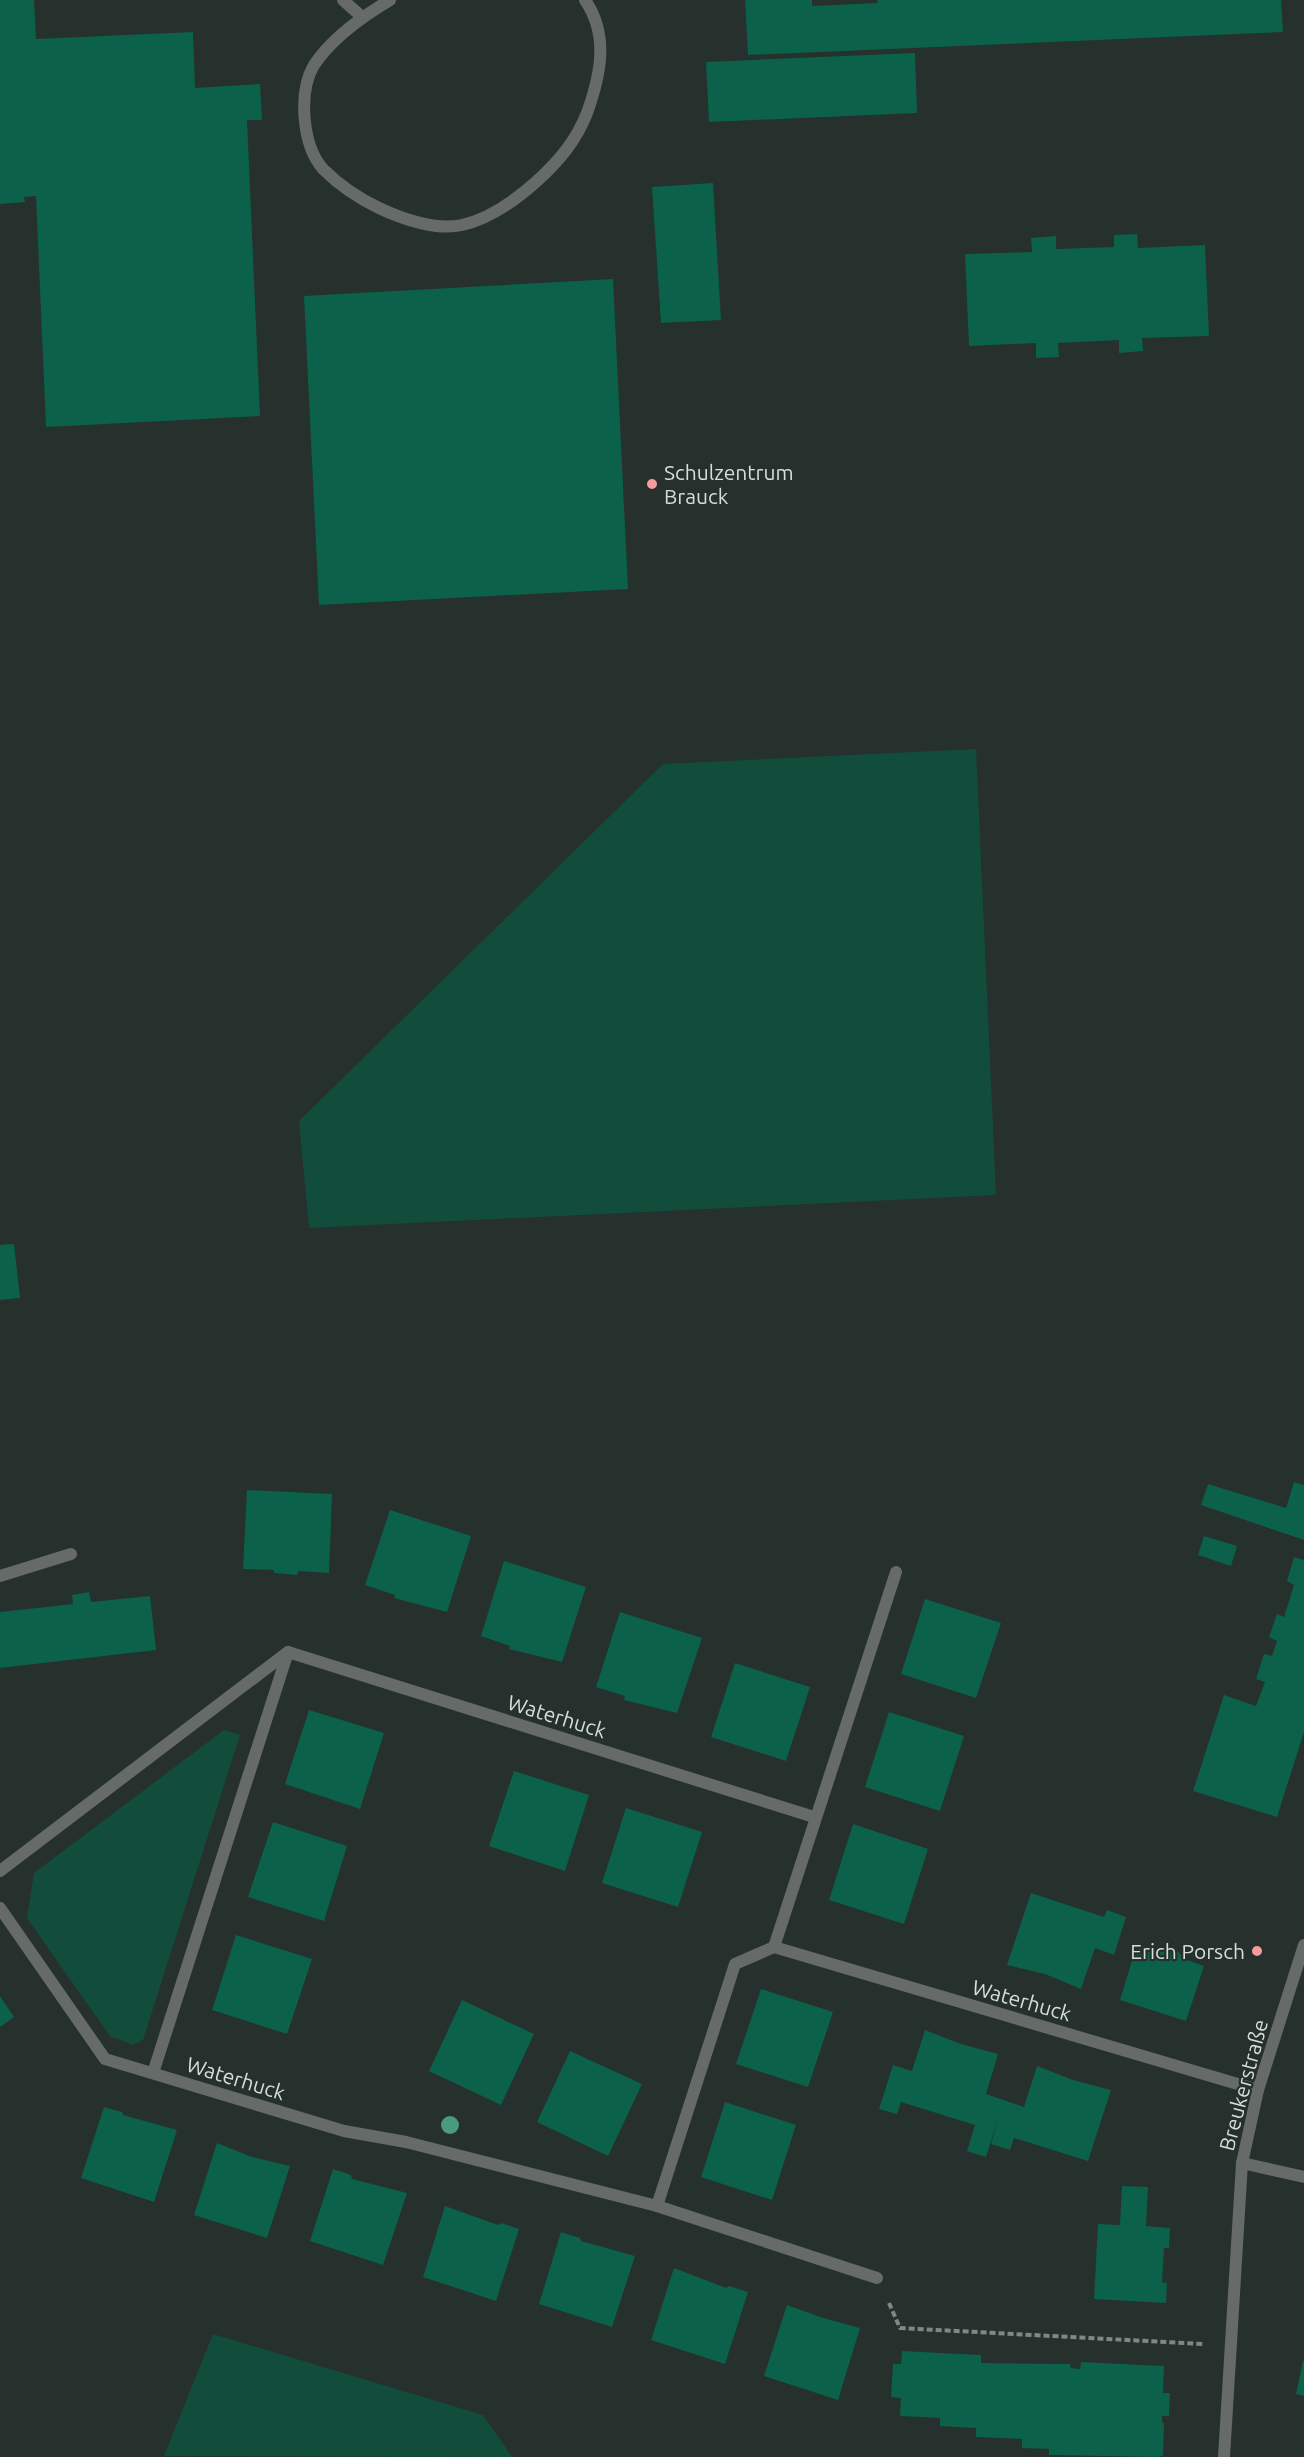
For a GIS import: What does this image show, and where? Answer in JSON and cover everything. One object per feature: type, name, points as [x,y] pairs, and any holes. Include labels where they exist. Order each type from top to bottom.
[{"type":"street","points":[[343,0],[362,17]]},
{"type":"street","points":[[390,0],[362,17],[314,65],[306,87],[304,111],[307,136],[322,167],[356,197],[391,214],[421,222],[462,225],[491,213],[528,189],[562,159],[582,126],[594,92],[602,53],[596,16],[585,0]]},
{"type":"street","points":[[0,1575],[71,1554]]},
{"type":"street","points":[[657,2206],[735,1964],[774,1947],[814,1817],[896,1572]]},
{"type":"street","points":[[0,1871],[288,1652]]},
{"type":"street","name":"Waterhuck","points":[[153,2073],[288,1652],[814,1817]]},
{"type":"street","name":"Waterhuck","points":[[0,1908],[105,2059],[344,2131],[406,2142],[657,2206],[877,2278]]},
{"type":"street","name":"Breukerstraße","points":[[1224,2457],[1242,2163],[1258,2090],[1304,1945]]},
{"type":"street","name":"Waterhuck","points":[[774,1947],[1258,2090]]},
{"type":"street","points":[[1242,2163],[1304,2177]]},
{"type":"path","points":[[877,2278],[900,2328],[1231,2345]]},
{"type":"green space","points":[[976,749],[996,1195],[309,1228],[299,1121],[663,764]]},
{"type":"green space","points":[[224,1730],[240,1735],[143,2040],[133,2045],[110,2036],[27,1918],[34,1873]]},
{"type":"green space","points":[[213,2334],[483,2415],[512,2457],[164,2456]]},
{"type":"building","points":[[0,0],[34,0],[36,39],[193,32],[195,88],[260,84],[262,120],[247,120],[260,416],[46,427],[36,196],[24,197],[25,202],[0,204]]},
{"type":"building","points":[[745,0],[812,0],[812,6],[878,3],[877,0],[1281,0],[1283,32],[748,55]]},
{"type":"building","points":[[915,53],[917,113],[709,122],[706,62]]},
{"type":"building","points":[[713,183],[721,320],[661,323],[652,187]]},
{"type":"building","points":[[1137,234],[1138,248],[1205,245],[1209,336],[1142,338],[1143,351],[1119,353],[1119,340],[1058,343],[1059,357],[1036,358],[1036,343],[969,346],[965,254],[1032,252],[1031,238],[1056,236],[1056,249],[1114,247],[1114,235]]},
{"type":"building","points":[[613,279],[628,589],[319,605],[304,296]]},
{"type":"building","points":[[14,1244],[20,1298],[0,1300],[0,1245]]},
{"type":"building","points":[[1294,1482],[1304,1485],[1304,1540],[1201,1505],[1208,1484],[1286,1508]]},
{"type":"building","points":[[247,1490],[332,1494],[329,1573],[298,1571],[297,1575],[274,1573],[274,1570],[243,1569]]},
{"type":"building","points":[[390,1510],[471,1536],[447,1612],[394,1598],[395,1595],[365,1585]]},
{"type":"building","points":[[1204,1536],[1237,1546],[1231,1566],[1198,1555]]},
{"type":"building","points":[[1294,1557],[1304,1560],[1304,1732],[1277,1817],[1193,1791],[1224,1695],[1256,1706],[1265,1682],[1256,1679],[1264,1654],[1272,1656],[1277,1641],[1269,1637],[1277,1614],[1284,1617],[1294,1585],[1287,1581]]},
{"type":"building","points":[[504,1561],[586,1587],[562,1662],[509,1649],[510,1646],[481,1636]]},
{"type":"building","points":[[89,1592],[91,1602],[150,1596],[156,1650],[0,1668],[0,1612],[73,1604],[72,1595]]},
{"type":"building","points":[[925,1599],[1001,1623],[976,1698],[901,1674]]},
{"type":"building","points":[[620,1612],[702,1638],[677,1713],[624,1700],[625,1696],[596,1687]]},
{"type":"building","points":[[735,1663],[810,1687],[786,1761],[711,1737]]},
{"type":"building","points":[[309,1710],[384,1733],[360,1809],[285,1784]]},
{"type":"building","points":[[889,1712],[964,1736],[940,1811],[865,1787]]},
{"type":"building","points":[[514,1771],[589,1795],[565,1871],[489,1846]]},
{"type":"building","points":[[626,1808],[702,1832],[678,1907],[602,1883]]},
{"type":"building","points":[[273,1822],[347,1846],[324,1921],[248,1897]]},
{"type":"building","points":[[853,1824],[928,1849],[904,1924],[829,1900]]},
{"type":"building","points":[[1031,1893],[1104,1917],[1107,1910],[1126,1917],[1114,1955],[1095,1948],[1081,1989],[1045,1974],[1007,1965]]},
{"type":"building","points":[[236,1935],[312,1959],[287,2034],[212,2010]]},
{"type":"building","points":[[1137,1944],[1159,1951],[1165,1948],[1179,1952],[1182,1958],[1204,1966],[1186,2021],[1120,2000]]},
{"type":"building","points":[[761,1989],[833,2012],[808,2087],[736,2064]]},
{"type":"building","points":[[0,1996],[14,2017],[0,2027]]},
{"type":"building","points":[[462,2000],[534,2034],[501,2105],[429,2071]]},
{"type":"building","points":[[925,2030],[961,2044],[998,2054],[986,2094],[1024,2107],[1037,2066],[1073,2080],[1111,2090],[1088,2161],[1014,2138],[1010,2150],[991,2144],[999,2116],[986,2157],[967,2151],[975,2125],[901,2102],[897,2114],[879,2109],[893,2065],[912,2071]]},
{"type":"building","points":[[570,2051],[642,2084],[608,2156],[537,2122]]},
{"type":"building","points":[[725,2102],[796,2125],[772,2200],[701,2177]]},
{"type":"building","points":[[104,2107],[122,2112],[123,2115],[177,2130],[154,2202],[81,2178]]},
{"type":"building","points":[[217,2143],[252,2157],[290,2166],[267,2238],[194,2215]]},
{"type":"building","points":[[333,2169],[351,2175],[352,2179],[407,2193],[383,2265],[310,2241]]},
{"type":"building","points":[[1122,2186],[1148,2187],[1146,2226],[1170,2228],[1169,2248],[1164,2248],[1162,2282],[1167,2283],[1166,2303],[1094,2299],[1098,2224],[1120,2225]]},
{"type":"building","points":[[445,2206],[498,2225],[501,2223],[519,2229],[496,2301],[423,2277]]},
{"type":"building","points":[[561,2232],[580,2238],[581,2241],[635,2256],[612,2327],[539,2304]]},
{"type":"building","points":[[674,2268],[726,2288],[729,2286],[748,2292],[725,2364],[651,2340]]},
{"type":"building","points":[[787,2305],[860,2328],[838,2400],[764,2376]]},
{"type":"building","points":[[902,2351],[981,2355],[981,2363],[1070,2364],[1071,2368],[1080,2369],[1081,2362],[1164,2366],[1163,2393],[1170,2393],[1169,2416],[1162,2416],[1162,2423],[1164,2423],[1163,2455],[1160,2457],[1049,2455],[1049,2449],[1022,2448],[1022,2439],[976,2437],[976,2428],[940,2426],[940,2418],[900,2416],[901,2398],[891,2397],[893,2364],[901,2364]]},
{"type":"building","points":[[1304,2361],[1304,2396],[1296,2394]]},
{"type":"place","name":"Schulzentrum Brauck","points":[[652,484]]},
{"type":"place","name":"Erich Porsch","points":[[1257,1951]]}]
